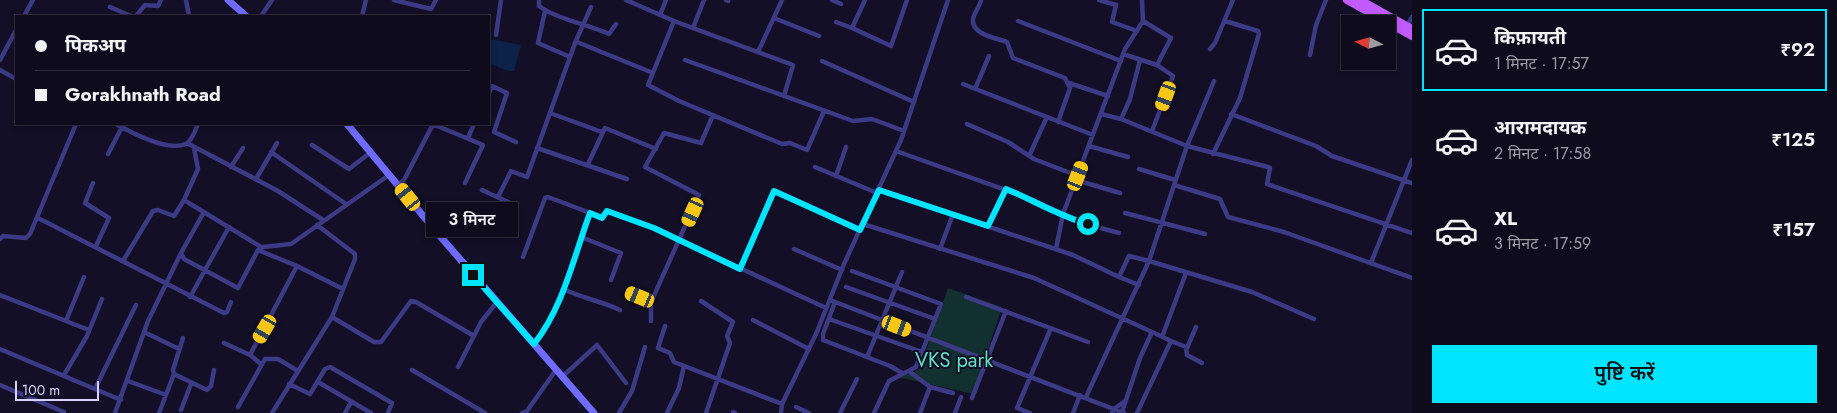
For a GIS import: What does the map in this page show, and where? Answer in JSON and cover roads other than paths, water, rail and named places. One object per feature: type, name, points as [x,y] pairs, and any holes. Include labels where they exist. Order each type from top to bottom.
[{"type":"main road","points":[[228,0],[245,15]]},
{"type":"main road","points":[[1346,0],[1412,36]]},
{"type":"main road","points":[[1360,0],[1409,28]]},
{"type":"main road","points":[[348,125],[497,302],[594,413]]},
{"type":"street","points":[[25,15],[33,0]]},
{"type":"street","points":[[137,15],[145,5],[158,6],[161,0]]},
{"type":"street","points":[[186,0],[189,15]]},
{"type":"street","points":[[262,15],[272,0]]},
{"type":"street","points":[[362,15],[366,0]]},
{"type":"street","points":[[394,0],[431,10]]},
{"type":"street","points":[[429,15],[436,0]]},
{"type":"street","points":[[496,35],[501,0]]},
{"type":"street","points":[[539,0],[538,5],[545,11],[610,34],[616,24]]},
{"type":"street","points":[[626,0],[674,21],[793,65],[784,96]]},
{"type":"street","points":[[660,15],[666,0]]},
{"type":"street","points":[[693,28],[704,0]]},
{"type":"street","points":[[758,52],[782,0]]},
{"type":"street","points":[[832,0],[841,4]]},
{"type":"street","points":[[852,28],[866,0]]},
{"type":"street","points":[[836,22],[891,46],[908,0]]},
{"type":"street","points":[[781,413],[782,404],[809,348],[896,151],[948,0]]},
{"type":"street","points":[[981,0],[973,19],[975,28],[979,32],[1007,42],[1013,58],[1065,78],[1070,83],[1108,96]]},
{"type":"street","points":[[1099,0],[1116,5],[1112,22],[1137,31]]},
{"type":"street","points":[[1056,249],[1063,214],[1123,54],[1143,21],[1142,0]]},
{"type":"street","points":[[1210,49],[1225,21],[1233,0]]},
{"type":"street","points":[[1310,55],[1316,25],[1326,0]]},
{"type":"street","points":[[110,6],[129,15]]},
{"type":"street","points":[[498,197],[511,172],[527,176],[574,43],[591,7]]},
{"type":"street","points":[[545,11],[539,43],[570,57]]},
{"type":"street","points":[[1409,28],[1412,17]]},
{"type":"street","points":[[774,18],[819,36]]},
{"type":"street","points":[[674,21],[649,87],[782,144],[790,143],[807,150],[824,111]]},
{"type":"street","points":[[1018,21],[1121,61]]},
{"type":"street","points":[[1143,21],[1171,38],[1157,66]]},
{"type":"street","points":[[1213,154],[1240,98],[1259,34],[1258,31],[1225,21]]},
{"type":"street","points":[[0,60],[15,32]]},
{"type":"street","points":[[574,43],[577,42],[653,73]]},
{"type":"street","points":[[1123,54],[1157,66],[1174,76],[1152,131]]},
{"type":"street","points":[[976,89],[989,56]]},
{"type":"street","points":[[685,60],[853,121],[872,119],[904,130]]},
{"type":"street","points":[[1121,119],[1130,99],[1140,60]]},
{"type":"street","points":[[822,61],[914,102]]},
{"type":"street","points":[[0,70],[15,78]]},
{"type":"street","points":[[1086,398],[1149,261],[1187,146],[1214,81]]},
{"type":"street","points":[[1058,122],[1070,83]]},
{"type":"street","points":[[963,84],[1093,135]]},
{"type":"street","points":[[490,85],[507,93],[494,132],[516,142]]},
{"type":"street","points":[[550,113],[602,132]]},
{"type":"street","points":[[1101,114],[1121,119],[1187,146],[1268,167],[1270,168],[1267,184],[1412,233]]},
{"type":"street","points":[[1231,114],[1316,146],[1332,156],[1412,183]]},
{"type":"street","points":[[651,321],[651,301],[680,241],[699,195],[645,168],[665,133],[701,144],[713,115]]},
{"type":"street","points":[[1029,156],[1047,117]]},
{"type":"street","points":[[967,124],[1008,142],[1029,156],[1077,178],[1120,193]]},
{"type":"street","points":[[0,239],[3,236],[26,238],[38,218],[76,125]]},
{"type":"street","points":[[118,125],[153,141],[177,145],[191,140],[198,125]]},
{"type":"street","points":[[398,185],[404,180],[434,125]]},
{"type":"street","points":[[437,125],[483,145],[465,182]]},
{"type":"street","points":[[468,138],[474,125]]},
{"type":"street","points":[[108,154],[122,127]]},
{"type":"street","points":[[588,164],[605,128],[610,128],[656,149]]},
{"type":"street","points":[[186,143],[256,180],[323,220]]},
{"type":"street","points":[[256,180],[277,143]]},
{"type":"street","points":[[312,145],[349,169],[371,152]]},
{"type":"street","points":[[1089,146],[1128,158]]},
{"type":"street","points":[[836,176],[846,147]]},
{"type":"street","points":[[123,261],[153,211],[158,210],[174,216],[184,200],[198,169],[194,148]]},
{"type":"street","points":[[231,167],[243,148]]},
{"type":"street","points":[[537,148],[627,179]]},
{"type":"street","points":[[896,151],[1006,189],[1063,214],[1072,220],[1119,233]]},
{"type":"street","points":[[272,152],[346,204]]},
{"type":"street","points":[[1371,263],[1412,160]]},
{"type":"street","points":[[815,167],[878,191],[1056,249],[1139,285]]},
{"type":"street","points":[[1139,169],[1220,199],[1228,217],[1284,232],[1412,278]]},
{"type":"street","points":[[260,249],[291,244],[390,175]]},
{"type":"street","points":[[94,183],[85,204],[109,218],[96,246]]},
{"type":"street","points":[[988,226],[1006,189]]},
{"type":"street","points":[[482,190],[510,204],[497,235]]},
{"type":"street","points":[[740,269],[774,191],[860,230]]},
{"type":"street","points":[[523,257],[546,197],[602,218],[607,211],[680,241],[826,308]]},
{"type":"street","points":[[184,200],[229,227],[260,249],[343,289]]},
{"type":"street","points":[[115,413],[144,332],[181,253],[204,212]]},
{"type":"street","points":[[534,344],[542,335],[563,289],[590,213]]},
{"type":"street","points":[[1126,213],[1205,234]]},
{"type":"street","points":[[940,249],[953,214]]},
{"type":"street","points":[[38,218],[224,313],[227,312],[231,302]]},
{"type":"street","points":[[864,224],[1034,278],[1187,348]]},
{"type":"street","points":[[272,413],[332,317],[356,256],[317,225]]},
{"type":"street","points":[[190,297],[229,227]]},
{"type":"street","points":[[581,237],[621,253],[611,280]]},
{"type":"street","points":[[181,253],[183,258],[238,288],[260,249]]},
{"type":"street","points":[[794,249],[842,270]]},
{"type":"street","points":[[1119,276],[1131,256],[1252,292],[1314,319]]},
{"type":"street","points":[[250,355],[297,266]]},
{"type":"street","points":[[852,271],[940,303],[916,367],[910,372],[902,373],[889,381],[874,413]]},
{"type":"street","points":[[867,357],[902,272]]},
{"type":"street","points":[[1162,336],[1186,273]]},
{"type":"street","points":[[66,321],[84,277]]},
{"type":"street","points":[[846,287],[935,319]]},
{"type":"street","points":[[563,289],[586,300],[598,301],[620,310]]},
{"type":"street","points":[[631,293],[651,301]]},
{"type":"street","points":[[0,295],[89,330]]},
{"type":"street","points":[[966,297],[1088,342]]},
{"type":"street","points":[[64,375],[89,330],[102,299]]},
{"type":"street","points":[[830,300],[1080,395],[1113,411],[1124,412],[1125,401],[1140,358],[1152,332]]},
{"type":"street","points":[[332,317],[374,342],[381,342],[411,301],[416,302],[474,336]]},
{"type":"street","points":[[701,301],[733,322],[727,336],[730,343],[706,413]]},
{"type":"street","points":[[458,367],[474,336],[497,302]]},
{"type":"street","points":[[836,302],[822,336],[823,340],[902,373]]},
{"type":"street","points":[[95,388],[136,304]]},
{"type":"street","points":[[972,398],[1006,312]]},
{"type":"street","points":[[829,319],[922,352]]},
{"type":"street","points":[[753,320],[809,348]]},
{"type":"street","points":[[665,326],[658,349],[670,353],[672,361],[782,404]]},
{"type":"street","points":[[1196,327],[1187,348],[1187,355],[1202,363]]},
{"type":"street","points":[[1030,413],[1018,412],[1030,376],[1051,328]]},
{"type":"street","points":[[144,332],[179,349]]},
{"type":"street","points":[[160,413],[174,374],[173,370],[183,338]]},
{"type":"street","points":[[1137,413],[1171,341]]},
{"type":"street","points":[[224,343],[250,355],[261,364]]},
{"type":"street","points":[[562,377],[597,346],[626,383]]},
{"type":"street","points":[[619,413],[632,391],[645,347]]},
{"type":"street","points":[[0,349],[121,400]]},
{"type":"street","points":[[238,407],[265,359],[278,359],[298,371]]},
{"type":"street","points":[[668,413],[684,366]]},
{"type":"street","points":[[290,384],[309,395],[325,368],[330,367],[392,403],[388,413]]},
{"type":"street","points":[[174,374],[192,384],[209,389],[214,370]]},
{"type":"street","points":[[412,370],[485,413]]},
{"type":"street","points":[[522,413],[527,411],[556,370]]},
{"type":"street","points":[[910,372],[930,388],[953,393]]},
{"type":"street","points":[[840,413],[857,379]]},
{"type":"street","points":[[128,381],[166,395]]},
{"type":"street","points":[[318,382],[371,413]]},
{"type":"street","points":[[181,410],[192,384]]},
{"type":"street","points":[[0,385],[64,412]]},
{"type":"street","points":[[920,413],[930,388]]},
{"type":"street","points":[[1073,413],[1080,395]]},
{"type":"street","points":[[955,413],[961,397]]},
{"type":"street","points":[[1113,411],[1125,401]]},
{"type":"street","points":[[345,413],[351,402]]},
{"type":"street","points":[[796,407],[809,413]]},
{"type":"water","points":[[490,39],[521,45],[514,71],[490,64]]},
{"type":"park label","name":"VKS park","points":[[954,360]]}]
